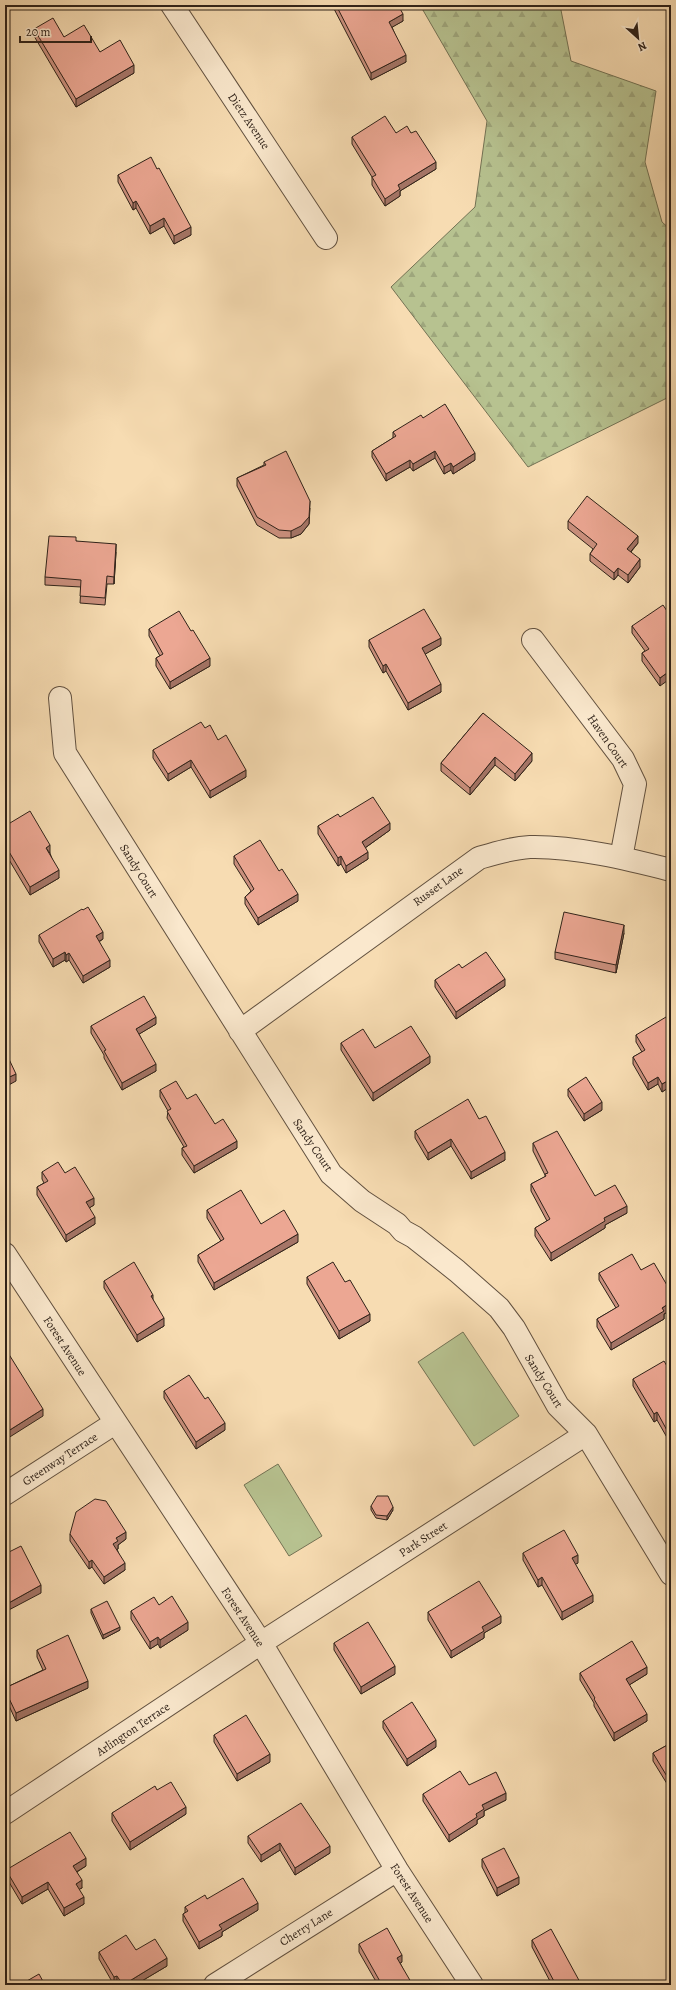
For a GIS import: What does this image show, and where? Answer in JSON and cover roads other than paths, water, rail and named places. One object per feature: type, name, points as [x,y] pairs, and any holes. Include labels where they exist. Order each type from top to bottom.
[{"type":"street","name":"Dietz Avenue","points":[[172,5],[326,238]]},
{"type":"street","name":"Haven Court","points":[[534,640],[623,759],[635,784],[621,858]]},
{"type":"street","name":"Sandy Court","points":[[60,698],[65,753],[331,1174],[362,1201],[397,1224],[403,1231],[414,1237],[457,1271],[499,1308],[514,1328],[558,1406],[586,1434],[671,1574]]},
{"type":"street","name":"Russet Lane","points":[[240,1031],[479,858],[508,850],[529,847],[621,858],[671,870]]},
{"type":"street","name":"Forest Avenue","points":[[5,1254],[261,1643],[397,1870],[472,1985]]},
{"type":"street","name":"Greenway Terrace","points":[[5,1494],[115,1423]]},
{"type":"street","name":"Park Street","points":[[261,1643],[586,1434]]},
{"type":"street","name":"Arlington Terrace","points":[[5,1813],[261,1643]]},
{"type":"street","name":"Cherry Lane","points":[[215,1985],[397,1870]]}]
